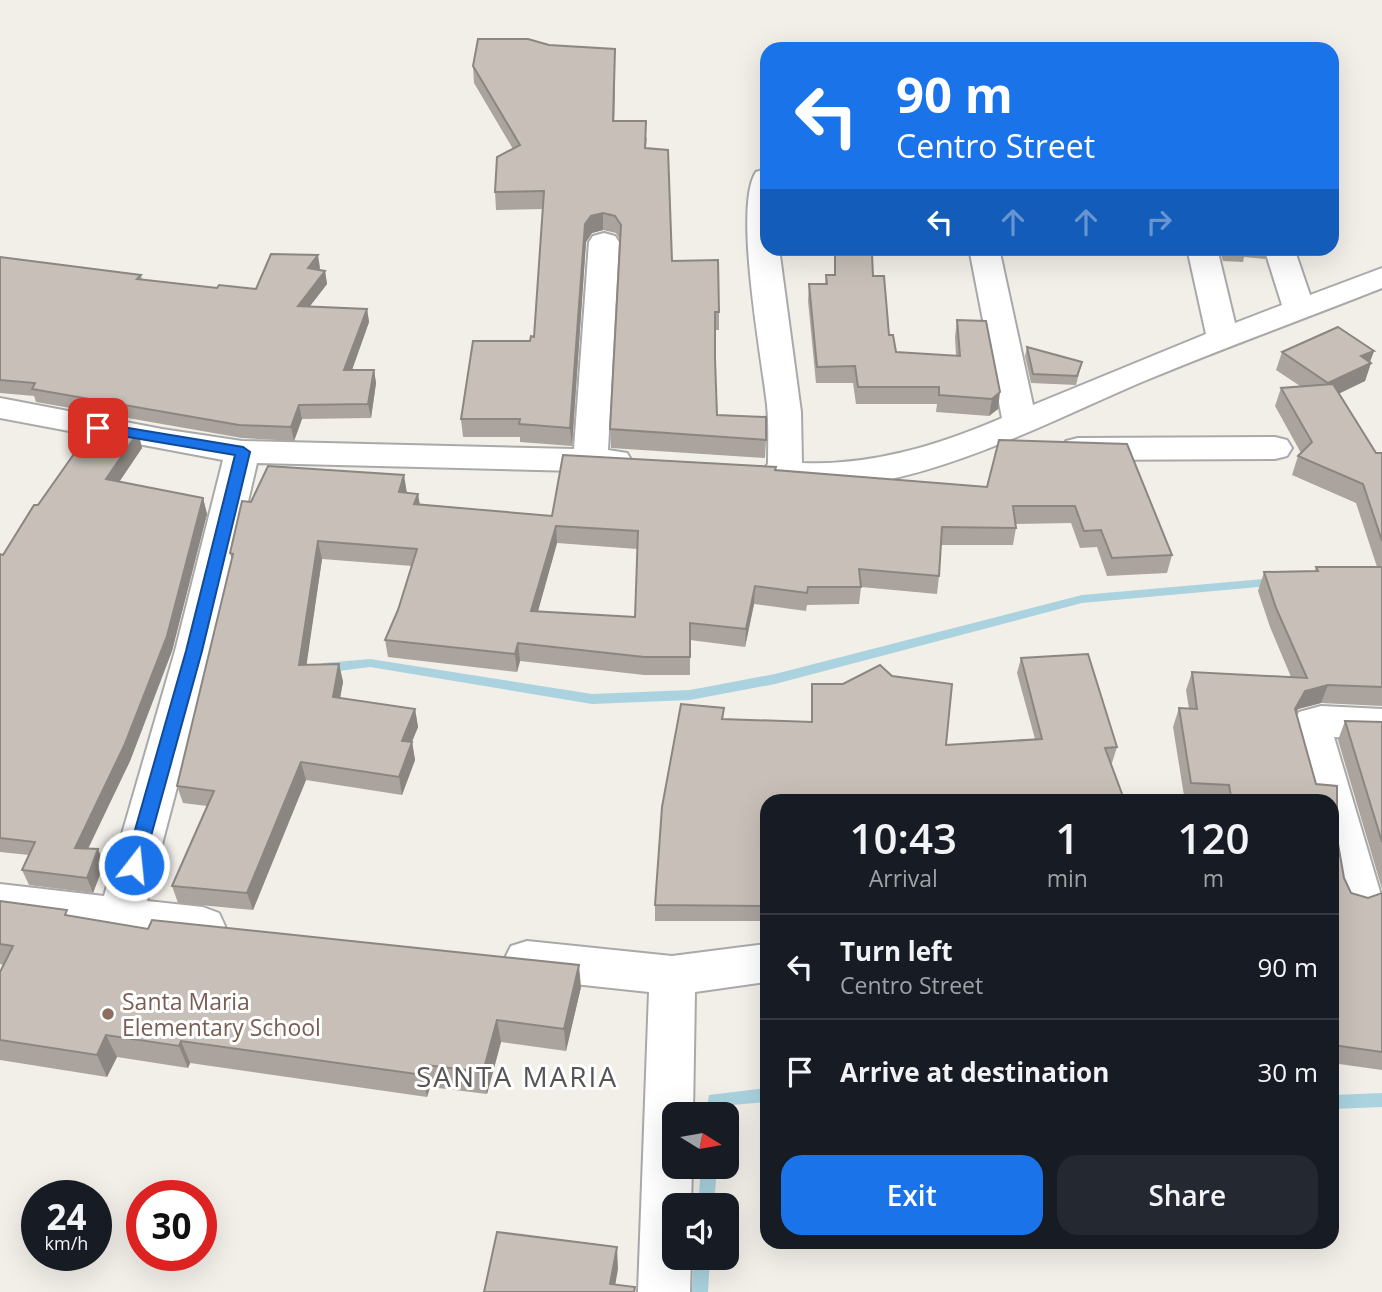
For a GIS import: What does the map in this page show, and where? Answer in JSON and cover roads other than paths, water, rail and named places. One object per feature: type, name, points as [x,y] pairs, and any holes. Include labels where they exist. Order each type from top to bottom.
[{"type":"street","points":[[590,460],[604,242]]},
{"type":"street","points":[[766,256],[784,407],[785,474]]},
{"type":"street","points":[[986,256],[1037,439]]},
{"type":"street","points":[[1204,256],[1223,339]]},
{"type":"street","points":[[1282,256],[1299,310]]},
{"type":"street","points":[[1037,439],[1223,339],[1382,277]]},
{"type":"street","points":[[0,408],[162,440],[243,452],[640,463]]},
{"type":"street","points":[[747,469],[785,474],[831,475],[882,469],[905,465],[982,439],[1275,448]]},
{"type":"street","points":[[120,918],[179,708],[243,452]]},
{"type":"street","points":[[1330,794],[1311,727],[1313,723],[1321,721],[1382,724]]},
{"type":"street","points":[[1339,827],[1358,895]]},
{"type":"street","points":[[0,902],[244,931]]},
{"type":"street","points":[[492,957],[672,975],[760,964]]},
{"type":"street","points":[[664,1292],[672,975]]},
{"type":"waterway","points":[[323,668],[370,663],[592,699],[690,695],[775,679],[1082,599],[1276,582]]},
{"type":"waterway","points":[[714,1102],[760,1096]]},
{"type":"waterway","points":[[1339,1102],[1382,1100]]},
{"type":"waterway","points":[[707,1193],[708,1180]]},
{"type":"waterway","points":[[700,1292],[701,1270]]},
{"type":"place","name":"Santa Maria Elementary School","points":[[108,1014]]},
{"type":"district","name":"SANTA MARIA","points":[[517,1076]]}]
